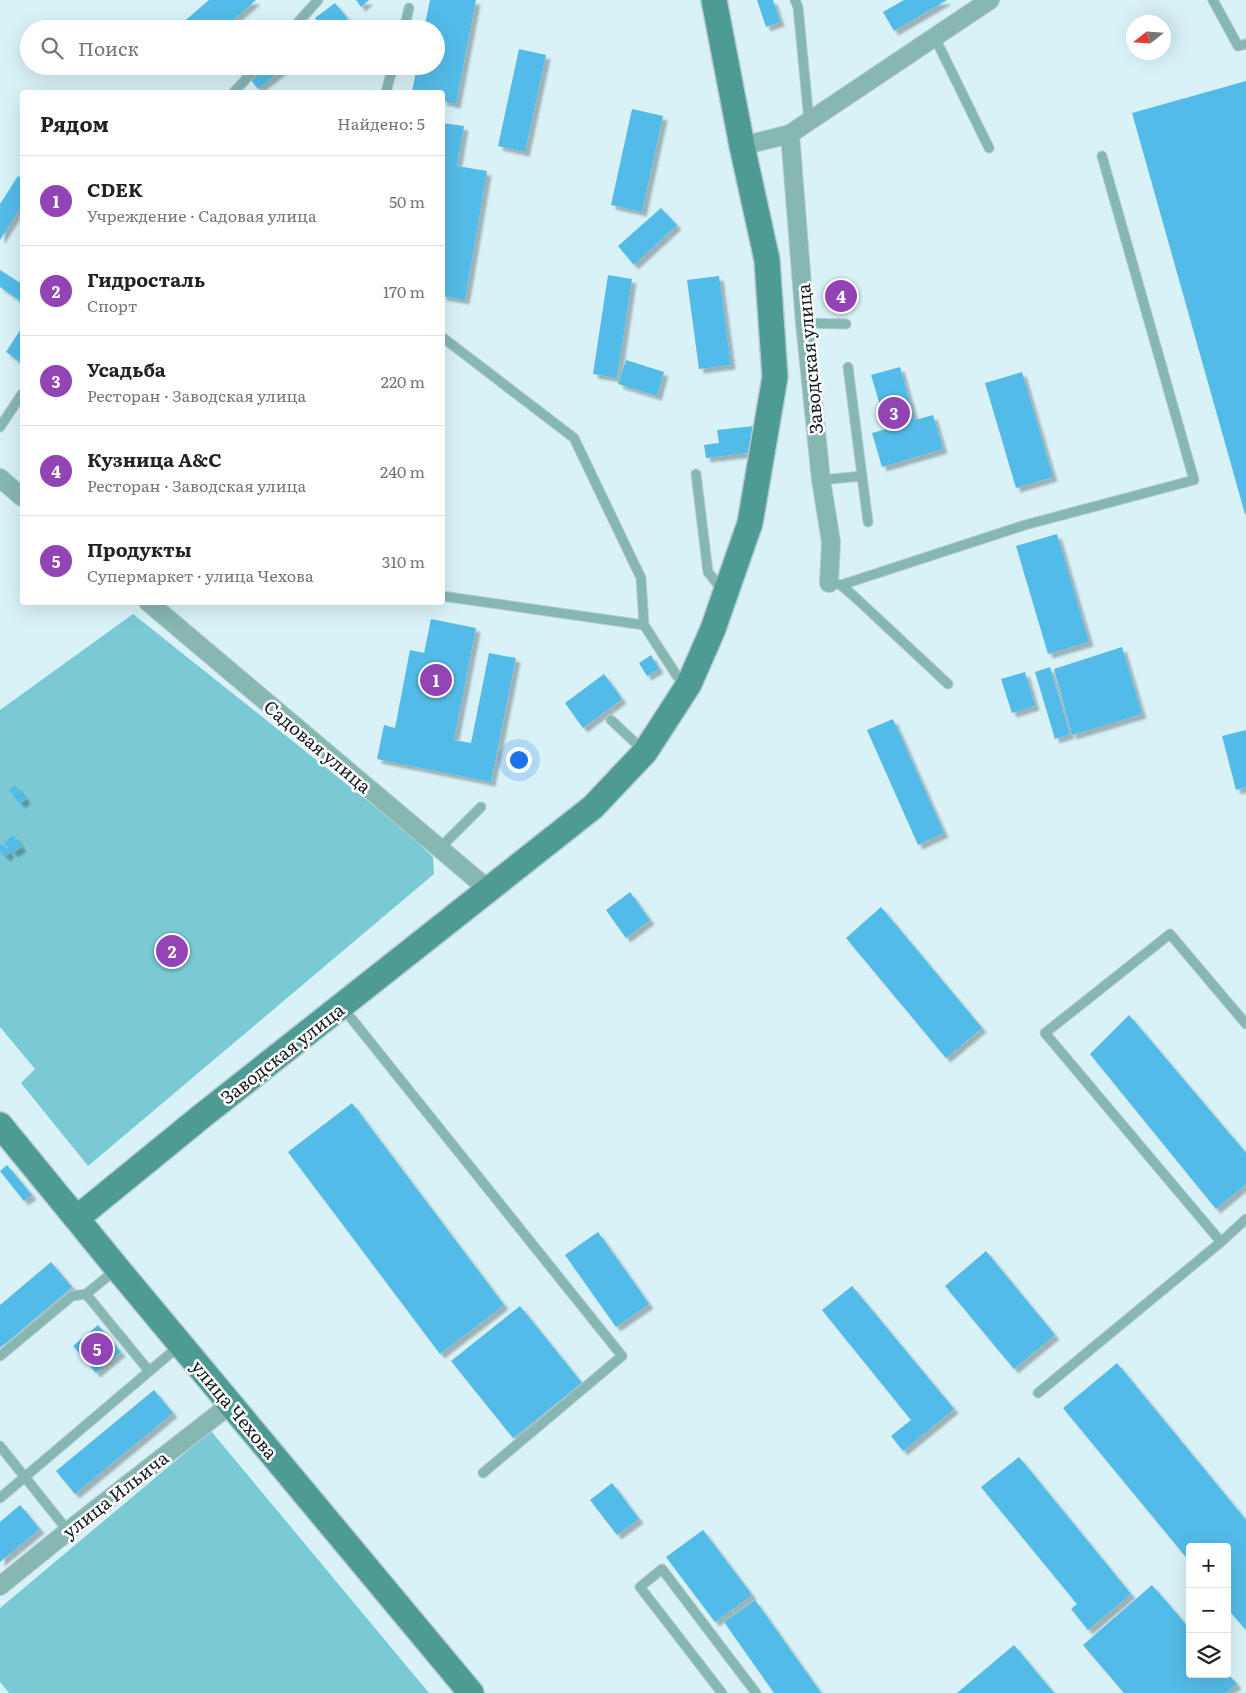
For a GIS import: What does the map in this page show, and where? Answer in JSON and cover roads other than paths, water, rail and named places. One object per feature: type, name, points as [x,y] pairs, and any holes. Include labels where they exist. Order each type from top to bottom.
[{"type":"main road","name":"Заводская улица","points":[[77,1218],[202,1116],[593,807],[645,752],[689,684],[713,628],[750,523],[775,377],[767,260],[742,146],[714,0]]},
{"type":"main road","name":"улица Чехова","points":[[2,1130],[470,1693]]},
{"type":"street","points":[[742,146],[790,134],[990,0]]},
{"type":"street","name":"Заводская улица","points":[[790,134],[805,323],[821,480],[831,542],[835,584]]},
{"type":"street","points":[[0,478],[20,495]]},
{"type":"street","name":"Садовая улица","points":[[151,605],[431,845],[488,890]]},
{"type":"street","name":"улица Ильича","points":[[0,1586],[231,1404]]},
{"type":"lane","points":[[300,20],[318,0]]},
{"type":"lane","points":[[1213,0],[1238,46],[1246,44]]},
{"type":"lane","points":[[798,2],[809,122]]},
{"type":"lane","points":[[406,20],[409,8]]},
{"type":"lane","points":[[935,38],[989,148]]},
{"type":"lane","points":[[236,90],[250,75]]},
{"type":"lane","points":[[387,90],[391,75]]},
{"type":"lane","points":[[835,584],[1025,525],[1194,480],[1102,156]]},
{"type":"lane","points":[[805,323],[846,324]]},
{"type":"lane","points":[[445,339],[574,438],[641,578],[644,625],[677,676],[689,684]]},
{"type":"lane","points":[[848,367],[868,522]]},
{"type":"lane","points":[[0,427],[20,397]]},
{"type":"lane","points":[[696,474],[708,572],[725,593]]},
{"type":"lane","points":[[821,480],[862,476]]},
{"type":"lane","points":[[835,584],[948,684]]},
{"type":"lane","points":[[445,596],[644,625]]},
{"type":"lane","points":[[611,720],[645,752]]},
{"type":"lane","points":[[431,845],[481,807]]},
{"type":"lane","points":[[1221,1242],[1045,1034],[1170,934],[1246,1024]]},
{"type":"lane","points":[[341,1006],[622,1356],[484,1473]]},
{"type":"lane","points":[[1038,1393],[1221,1242],[1246,1219]]},
{"type":"lane","points":[[0,1356],[72,1296],[86,1294],[117,1268]]},
{"type":"lane","points":[[86,1294],[149,1371]]},
{"type":"lane","points":[[0,1498],[181,1344]]},
{"type":"lane","points":[[0,1446],[68,1531]]},
{"type":"lane","points":[[722,1693],[640,1586],[662,1569],[756,1693]]},
{"type":"place","name":"Кузница А&С","points":[[841,296]]},
{"type":"place","name":"Усадьба","points":[[894,413]]},
{"type":"place","name":"CDEK","points":[[436,680]]},
{"type":"place","name":"Гидросталь","points":[[172,951]]},
{"type":"place","name":"Продукты","points":[[97,1349]]}]
